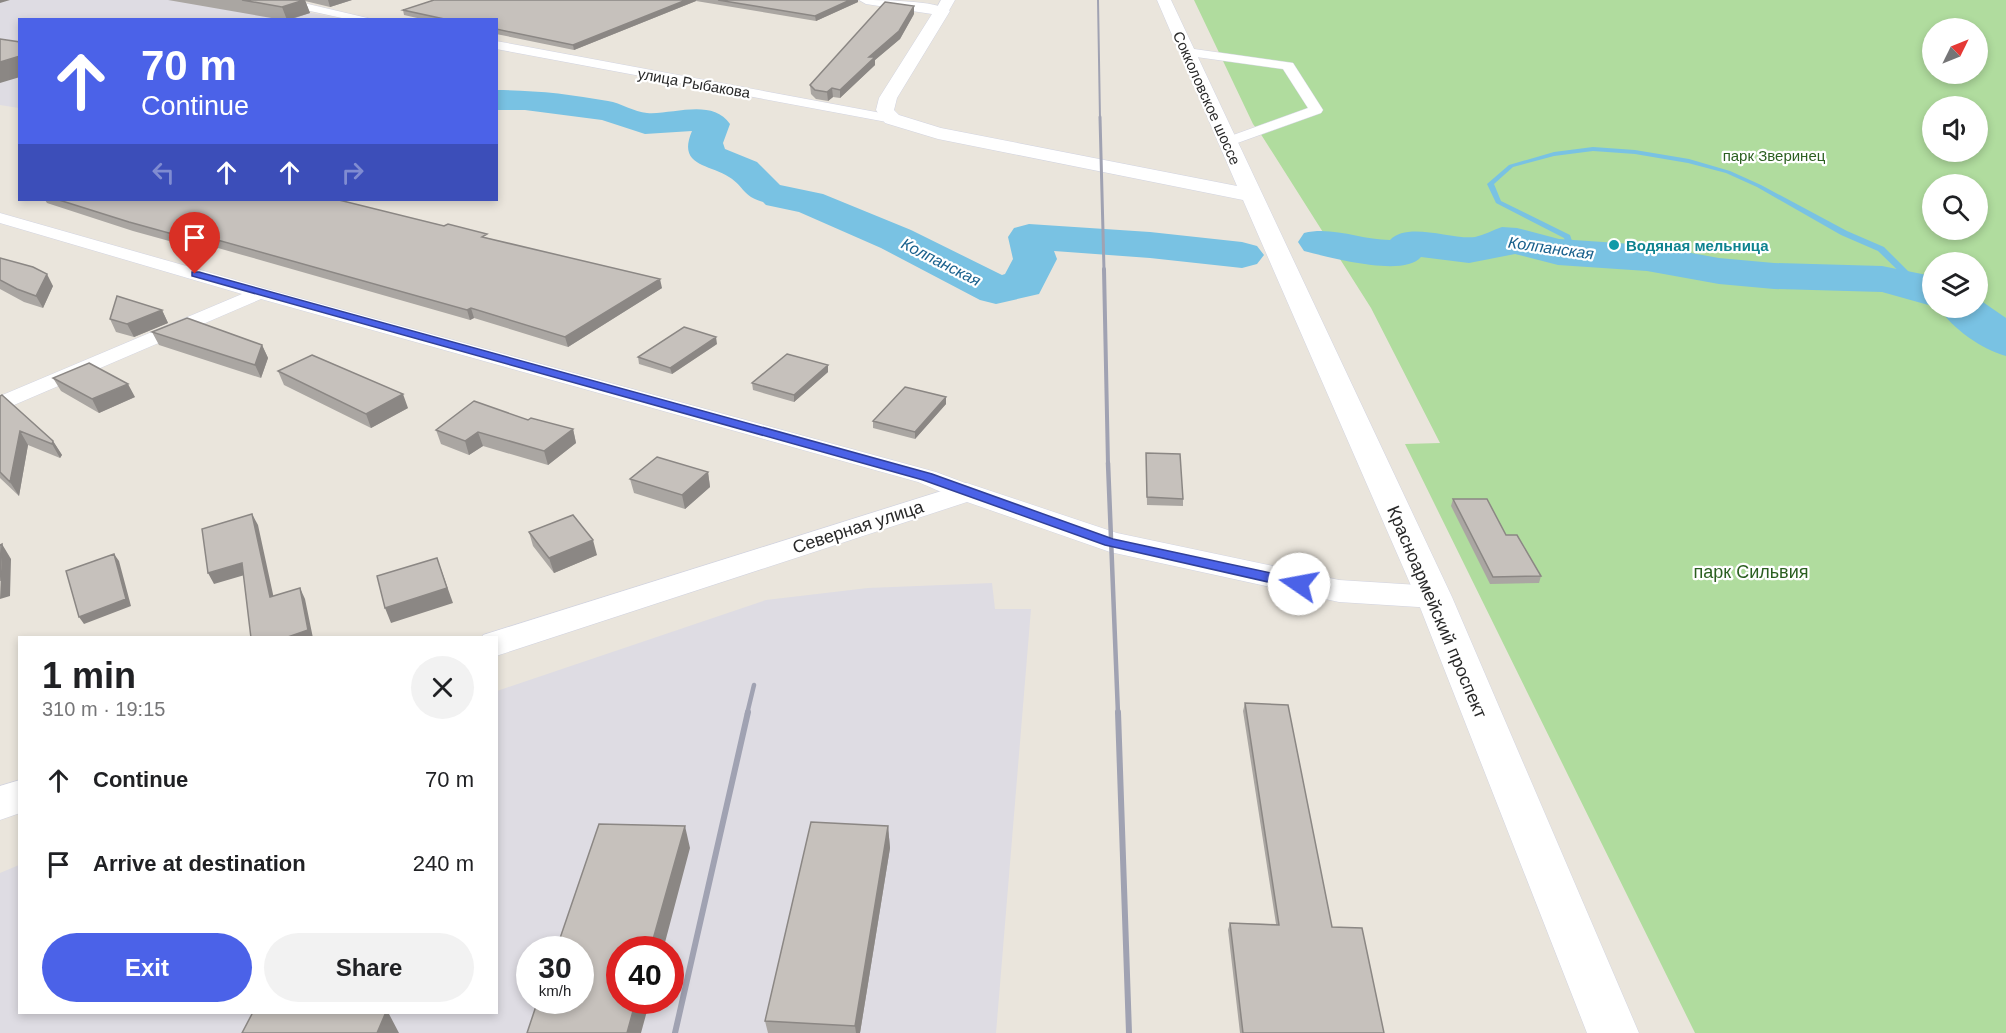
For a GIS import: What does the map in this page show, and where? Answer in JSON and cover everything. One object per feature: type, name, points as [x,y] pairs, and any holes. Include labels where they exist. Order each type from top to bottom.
[{"type":"main road","points":[[866,0],[945,5],[888,98],[889,115],[949,135],[1252,195]]},
{"type":"main road","name":"Сокколовское шоссе","points":[[1164,0],[1252,195]]},
{"type":"main road","name":"Красноармейский проспект","points":[[1252,195],[1434,597],[1613,1033]]},
{"type":"street","points":[[274,0],[360,18]]},
{"type":"street","name":"улица Рыбакова","points":[[498,45],[861,113],[889,115]]},
{"type":"street","points":[[1187,52],[1288,66],[1316,110],[1227,142]]},
{"type":"street","points":[[0,218],[261,293],[916,474],[1110,542],[1339,591],[1434,597]]},
{"type":"street","points":[[0,404],[261,293]]},
{"type":"street","name":"Северная улица","points":[[498,643],[967,492]]},
{"type":"street","points":[[0,803],[18,797]]},
{"type":"shaded area","points":[[0,0],[247,0],[337,18],[18,18],[18,108],[0,105]]},
{"type":"shaded area","points":[[992,583],[995,609],[1031,609],[996,1033],[0,1033],[0,873],[18,865],[18,1014],[498,1014],[498,691],[766,600],[868,588]]},
{"type":"green space","name":"парк Сильвия","points":[[1194,0],[2006,0],[2006,1033],[1695,1033],[1405,444],[1440,443],[1371,308],[1253,124]]},
{"type":"building","points":[[242,0],[304,0],[282,7]]},
{"type":"building","points":[[434,0],[686,0],[573,45],[498,29],[498,18],[440,18],[403,10]]},
{"type":"building","points":[[718,0],[850,0],[815,16]]},
{"type":"building","points":[[885,2],[914,6],[899,31],[869,57],[875,57],[840,90],[832,88],[827,92],[815,90],[810,85]]},
{"type":"building","points":[[0,39],[18,42],[18,57],[0,62]]},
{"type":"building","points":[[62,201],[343,201],[444,226],[448,224],[487,234],[482,237],[660,279],[565,337],[471,308],[467,310],[214,239],[205,243]]},
{"type":"building","points":[[0,258],[33,267],[47,274],[36,296],[0,280]]},
{"type":"building","points":[[117,296],[162,310],[127,324],[110,319]]},
{"type":"building","points":[[187,318],[262,345],[255,365],[152,332]]},
{"type":"building","points":[[684,327],[716,337],[670,368],[638,357]]},
{"type":"building","points":[[787,354],[828,365],[794,395],[752,383]]},
{"type":"building","points":[[312,355],[403,394],[366,414],[278,371]]},
{"type":"building","points":[[89,363],[128,384],[92,399],[53,378]]},
{"type":"building","points":[[905,387],[946,397],[915,432],[873,421]]},
{"type":"building","points":[[2,395],[53,441],[52,444],[20,431],[10,482],[0,472],[0,396]]},
{"type":"building","points":[[474,401],[528,420],[531,418],[573,429],[544,451],[478,432],[465,441],[436,430]]},
{"type":"building","points":[[1146,453],[1180,454],[1183,499],[1147,497]]},
{"type":"building","points":[[657,457],[708,472],[682,495],[630,479]]},
{"type":"building","points":[[1453,499],[1487,499],[1506,535],[1517,535],[1541,576],[1493,577]]},
{"type":"building","points":[[252,514],[270,597],[300,588],[308,630],[291,636],[251,636],[242,563],[208,573],[202,529]]},
{"type":"building","points":[[573,515],[593,540],[549,558],[529,532]]},
{"type":"building","points":[[2,544],[0,581],[0,545]]},
{"type":"building","points":[[114,554],[126,599],[79,617],[66,571]]},
{"type":"building","points":[[437,558],[447,588],[385,608],[377,576]]},
{"type":"building","points":[[1245,703],[1288,705],[1332,927],[1362,928],[1384,1033],[1243,1033],[1230,923],[1279,925]]},
{"type":"building","points":[[811,822],[888,826],[855,1026],[765,1021]]},
{"type":"building","points":[[599,824],[685,826],[654,936],[606,936],[606,1014],[632,1014],[627,1033],[527,1033],[533,1014],[594,1014],[594,936],[561,936]]},
{"type":"building","points":[[252,1014],[385,1014],[377,1033],[242,1033]]},
{"type":"waterway","name":"Колпанская","points":[[498,100],[525,100],[609,111],[645,124],[705,120],[713,124],[705,143],[708,155],[744,170],[764,190]]},
{"type":"waterway","points":[[1582,252],[1569,242],[1567,237],[1498,202],[1490,184],[1511,166],[1554,154],[1593,149],[1635,152],[1689,161],[1728,172],[1759,186],[1844,233],[1881,249],[1920,287]]},
{"type":"waterway","name":"Колпанская","points":[[780,197],[809,202],[896,239],[996,290],[1023,284],[1035,259],[1029,237],[1150,245],[1242,255]]},
{"type":"waterway","name":"Колпанская","points":[[1319,242],[1378,253],[1402,253],[1409,245],[1420,244],[1469,250],[1492,246],[1502,240],[1517,241],[1558,252],[1647,258],[1719,271],[1774,276],[1882,279],[1922,288]]},
{"type":"waterway","points":[[1357,249],[1389,261],[1400,259],[1402,253]]},
{"type":"waterway","name":"Колпанская","points":[[1975,318],[2006,341]]},
{"type":"railway","points":[[1098,0],[1100,119]]},
{"type":"railway","points":[[1100,117],[1104,270]]},
{"type":"railway","points":[[1104,269],[1108,465]]},
{"type":"railway","points":[[1108,463],[1118,714]]},
{"type":"railway","points":[[747,714],[754,685]]},
{"type":"railway","points":[[675,1033],[748,712]]},
{"type":"railway","points":[[1118,712],[1129,1033]]},
{"type":"place","name":"Водяная мельница","points":[[1614,245]]},
{"type":"route","points":[[195,274],[927,477],[1110,542],[1299,584]]},
{"type":"park label","name":"парк Зверинец","points":[[1774,155]]}]
